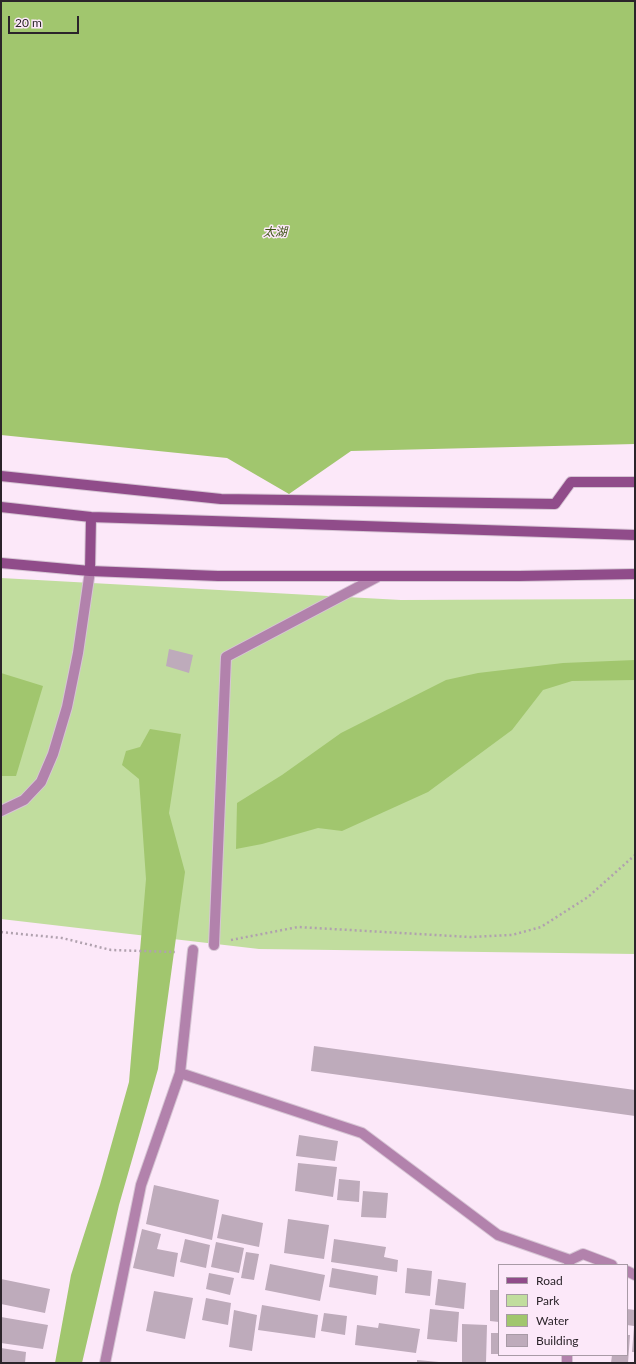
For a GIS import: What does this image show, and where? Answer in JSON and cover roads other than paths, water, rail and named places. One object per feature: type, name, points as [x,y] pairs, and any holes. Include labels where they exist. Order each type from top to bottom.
[{"type":"main road","points":[[1,476],[221,499],[555,504],[571,482],[635,482]]},
{"type":"main road","points":[[1,507],[91,518],[635,535]]},
{"type":"main road","points":[[90,571],[91,518]]},
{"type":"main road","points":[[1,563],[90,571],[218,576],[635,574]]},
{"type":"street","points":[[1,811],[24,800],[40,782],[53,754],[67,707],[78,653],[90,571]]},
{"type":"street","points":[[214,945],[226,657],[379,576]]},
{"type":"street","points":[[104,1363],[141,1185],[180,1073],[189,951]]},
{"type":"street","points":[[180,1073],[362,1133],[498,1235],[569,1263],[583,1254],[609,1264]]},
{"type":"water","name":"太湖","points":[[1,1],[635,1],[635,444],[351,451],[289,494],[227,458],[1,435]]},
{"type":"water","points":[[635,660],[635,680],[572,681],[543,690],[512,730],[428,792],[342,831],[318,828],[262,844],[236,849],[237,803],[282,775],[341,733],[446,680],[478,673],[563,663]]},
{"type":"water","points":[[1,673],[43,686],[16,776],[1,776]]},
{"type":"water","points":[[150,729],[181,734],[169,813],[185,872],[158,1069],[119,1205],[82,1363],[55,1363],[71,1275],[100,1185],[129,1082],[146,879],[139,779],[122,765],[126,751],[140,747]]}]
